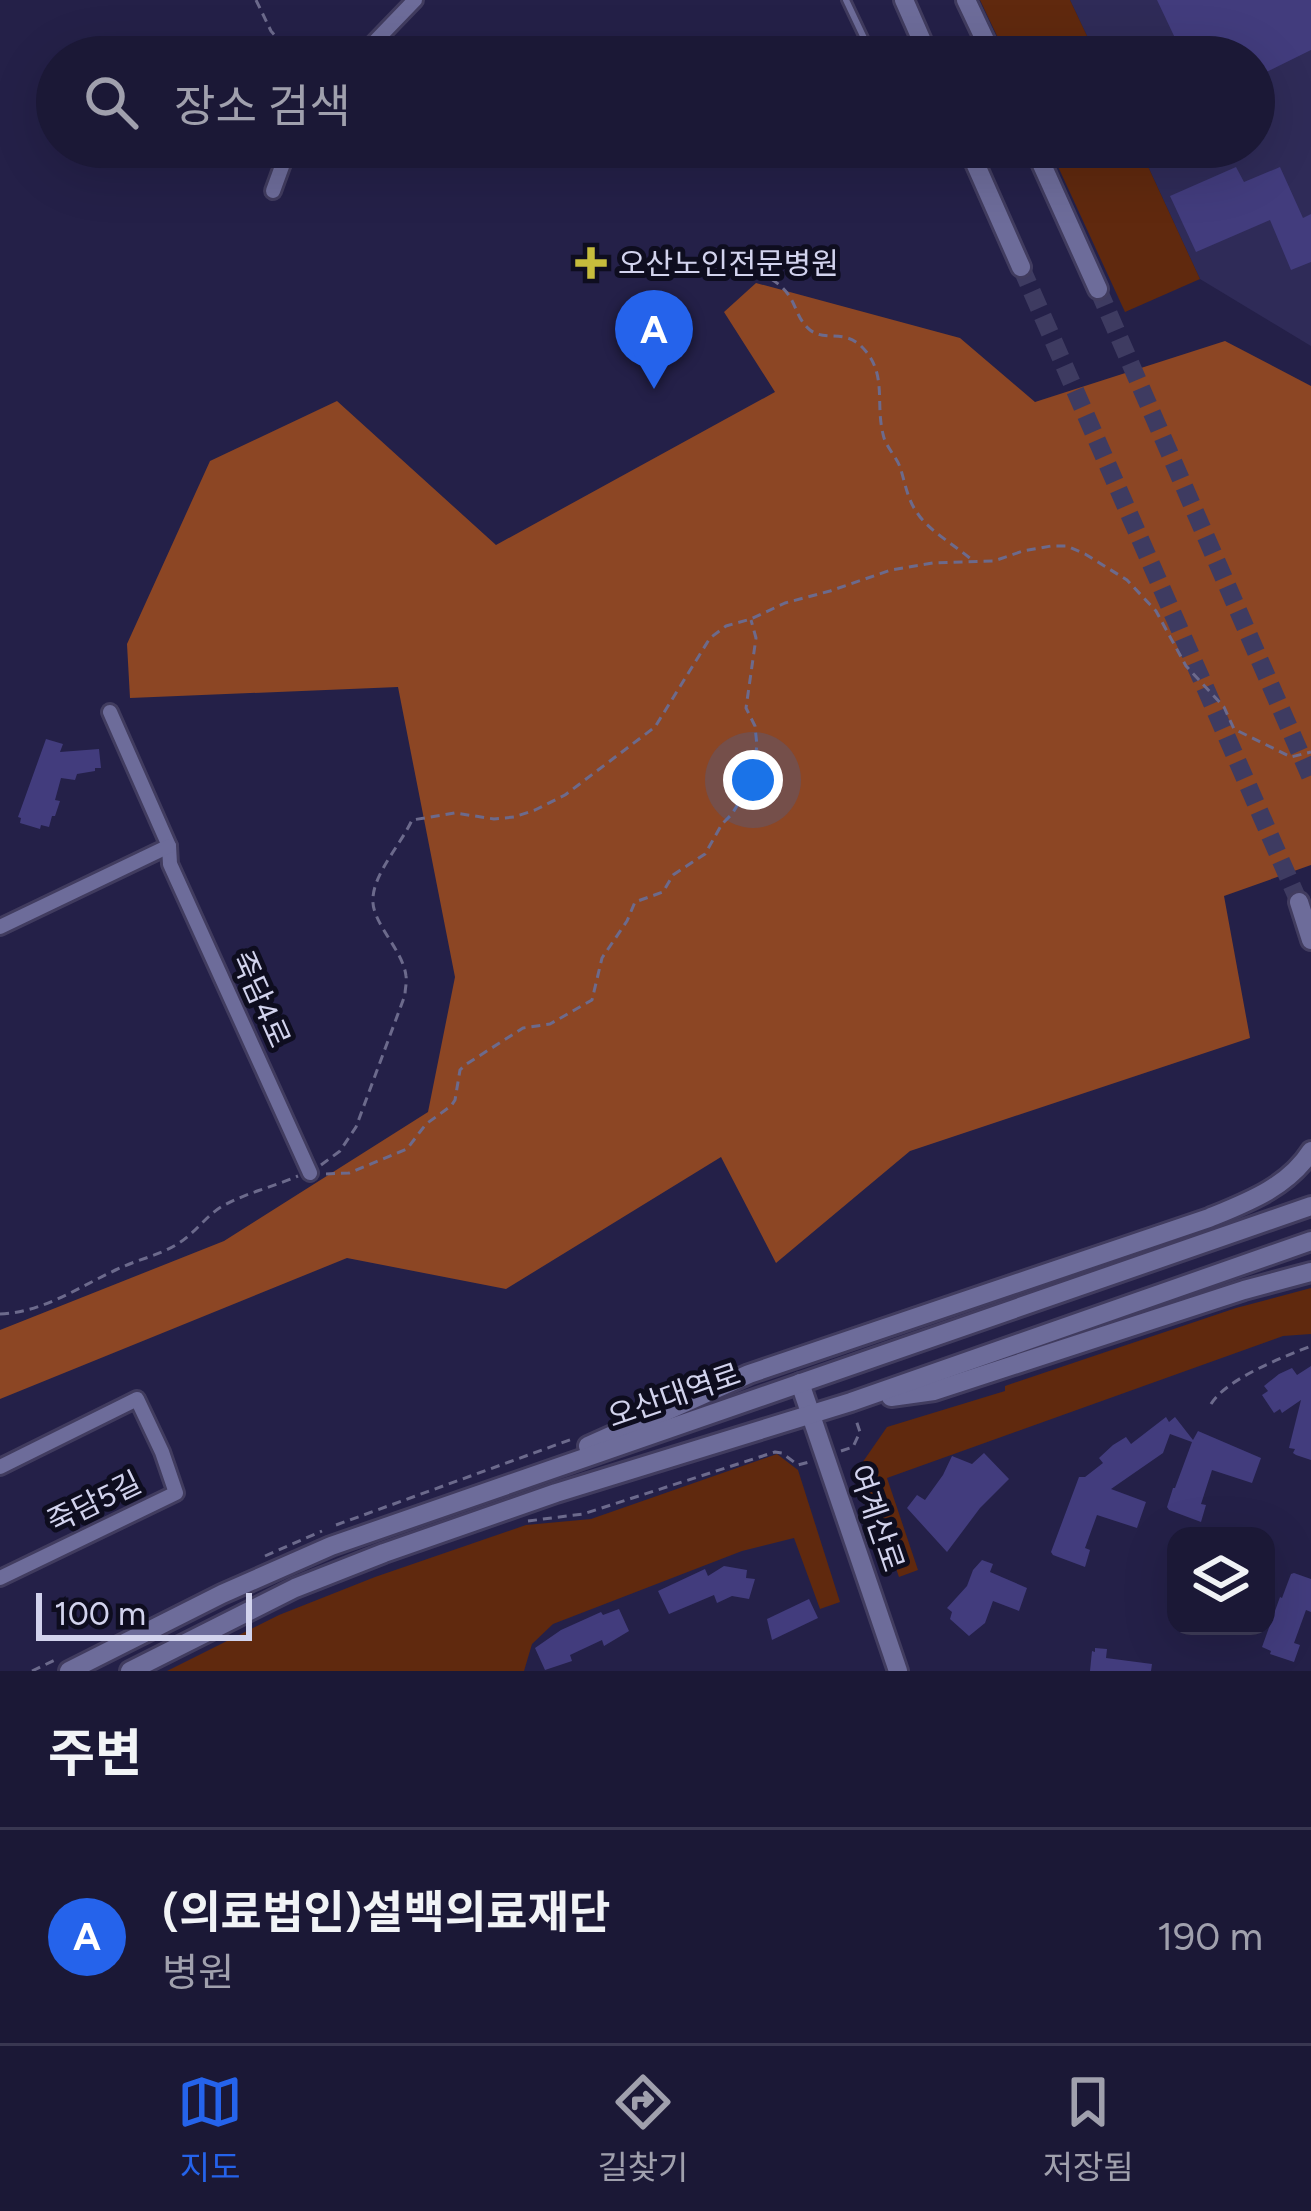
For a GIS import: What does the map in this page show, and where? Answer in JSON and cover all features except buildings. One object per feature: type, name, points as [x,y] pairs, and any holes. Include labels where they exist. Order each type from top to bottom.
[{"type":"main road","points":[[904,0],[920,36]]},
{"type":"main road","points":[[966,0],[983,36]]},
{"type":"main road","points":[[977,168],[1021,267]]},
{"type":"main road","points":[[1043,168],[1098,289]]},
{"type":"main road","points":[[1311,928],[1299,902],[1311,940]]},
{"type":"main road","points":[[503,1485],[749,1374],[1227,1211],[1261,1196],[1300,1167],[1311,1151]]},
{"type":"main road","name":"오산대역로","points":[[69,1671],[294,1560],[1311,1206]]},
{"type":"main road","name":"오산대역로","points":[[130,1671],[295,1588],[384,1553],[556,1493],[851,1402],[1311,1241]]},
{"type":"main road","points":[[851,1402],[934,1391],[1311,1273]]},
{"type":"main road","name":"여계산로","points":[[800,1383],[898,1671]]},
{"type":"street","points":[[380,36],[415,0]]},
{"type":"street","points":[[273,191],[281,168]]},
{"type":"street","name":"죽담4로","points":[[110,712],[169,846],[170,864],[310,1173]]},
{"type":"street","points":[[0,927],[169,846]]},
{"type":"street","name":"죽담5길","points":[[0,1467],[137,1399],[163,1452],[176,1493],[0,1578]]},
{"type":"lane","points":[[846,0],[863,36]]},
{"type":"path","points":[[256,0],[275,36]]},
{"type":"path","points":[[771,279],[789,293],[812,331],[848,337],[873,360],[879,377],[883,438],[898,463],[917,515],[974,561]]},
{"type":"path","points":[[0,1314],[16,1314],[59,1300],[169,1250],[224,1206],[310,1173],[340,1151],[356,1127],[405,995],[406,973],[373,910],[372,893],[412,820],[455,813],[514,818],[565,795],[655,727],[716,632],[785,603],[891,570],[933,562],[994,561],[1023,551],[1067,546],[1100,561],[1146,597],[1186,666],[1224,707],[1234,729],[1291,757],[1311,752]]},
{"type":"path","points":[[310,1173],[349,1173],[407,1149],[426,1124],[451,1106],[465,1065],[523,1028],[550,1024],[592,1000],[602,958],[635,902],[663,892],[673,875],[705,854],[749,786],[757,746],[755,726],[746,708],[757,638],[751,619]]},
{"type":"path","points":[[1211,1404],[1218,1394],[1311,1346]]},
{"type":"path","points":[[853,1447],[860,1432]]},
{"type":"path","points":[[528,1521],[583,1514],[776,1452],[798,1465]]},
{"type":"shaded area","points":[[980,0],[1070,0],[1087,36],[997,36]]},
{"type":"shaded area","points":[[1070,0],[1311,0],[1311,346],[1200,279],[1149,168],[1275,168],[1275,36],[1087,36]]},
{"type":"shaded area","points":[[1059,168],[1149,168],[1200,279],[1125,312]]},
{"type":"shaded area","points":[[756,283],[960,338],[1035,402],[1225,341],[1311,386],[1311,865],[1224,896],[1250,1038],[910,1151],[776,1263],[721,1157],[506,1289],[347,1258],[0,1399],[0,1330],[224,1241],[428,1112],[455,977],[398,687],[130,698],[127,644],[210,461],[337,401],[496,545],[775,392],[724,312]]},
{"type":"shaded area","points":[[1311,1288],[1311,1334],[1283,1336],[887,1478],[918,1570],[899,1577],[860,1466],[887,1427],[1005,1391],[1005,1386],[1236,1308]]},
{"type":"shaded area","points":[[777,1454],[798,1470],[840,1602],[820,1609],[794,1538],[742,1551],[553,1624],[532,1644],[524,1671],[167,1671],[279,1615],[375,1577],[526,1525],[591,1519]]},
{"type":"tunnel","points":[[1021,267],[1299,902]]},
{"type":"tunnel","points":[[1098,289],[1311,778]]},
{"type":"place","name":"오산노인전문병원","points":[[591,263]]},
{"type":"place","name":"(의료법인)설백의료재단","points":[[654,389]]}]
